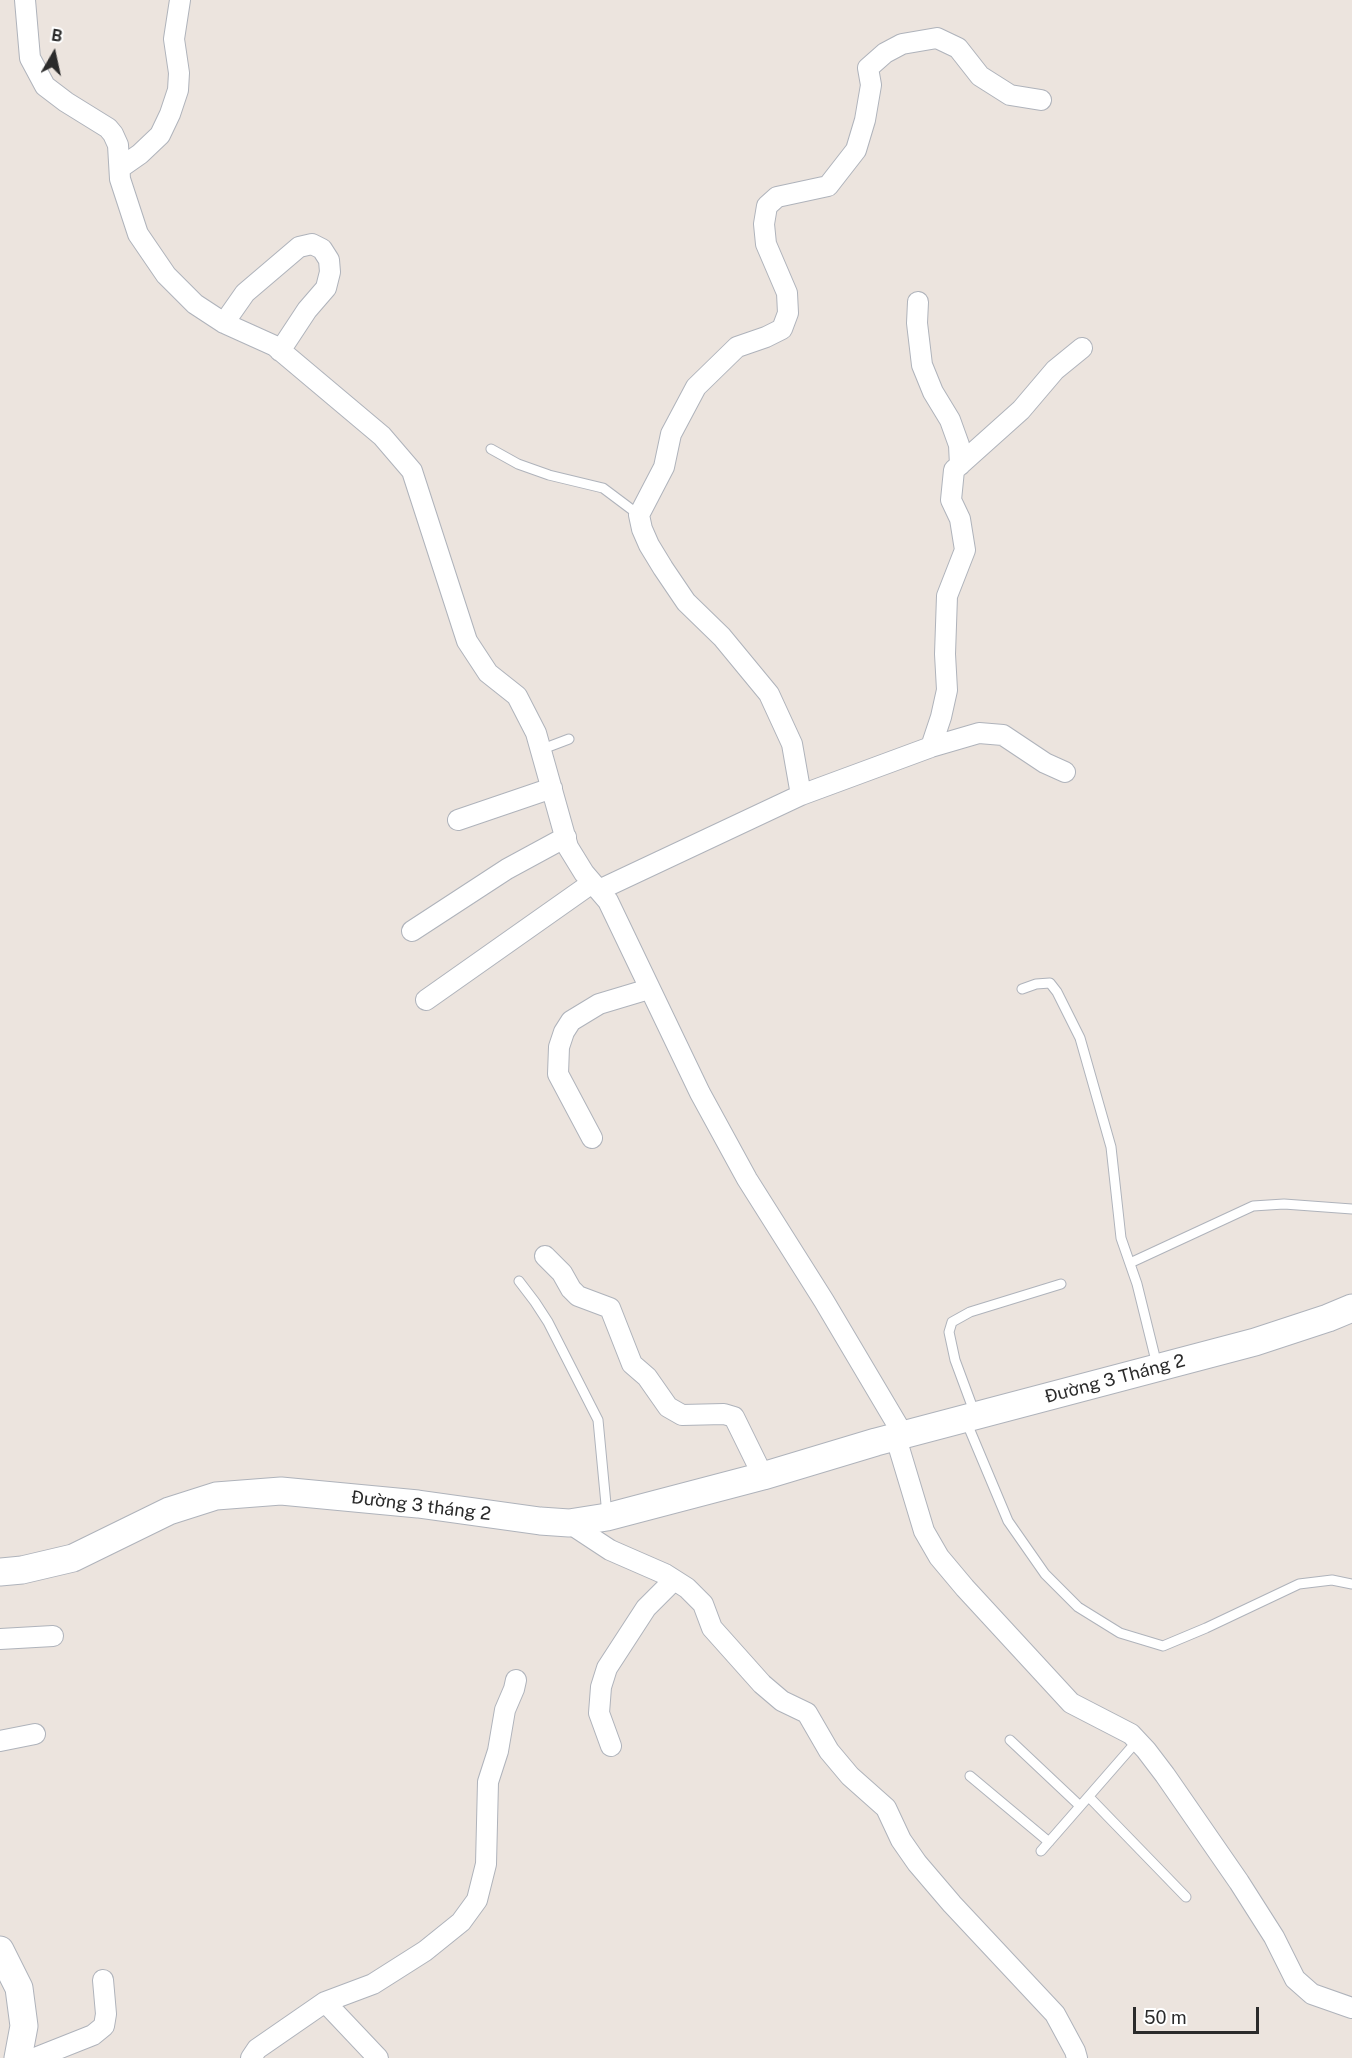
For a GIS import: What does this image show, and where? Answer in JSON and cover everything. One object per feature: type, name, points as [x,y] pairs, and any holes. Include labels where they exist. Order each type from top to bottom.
[{"type":"main road","name":"Đường 3 Tháng 2","points":[[848,1451],[1255,1342],[1352,1308]]},
{"type":"main road","name":"Đường 3 tháng 2","points":[[0,1572],[22,1570],[73,1558],[169,1511],[216,1496],[280,1491],[418,1504],[569,1523],[607,1517],[848,1451]]},
{"type":"main road","points":[[0,1950],[19,1988],[24,2026],[18,2058]]},
{"type":"street","points":[[25,0],[30,58],[45,86],[108,128],[118,145],[120,179],[138,234],[166,275],[195,304],[224,323],[275,346],[382,436],[411,471],[467,641],[488,673],[517,696],[536,733],[566,837],[574,855],[608,901],[700,1093],[747,1179],[824,1301],[892,1439],[924,1531],[939,1557],[1071,1703],[1131,1734],[1166,1775],[1274,1937],[1295,1979],[1312,1994],[1352,2008]]},
{"type":"street","points":[[120,168],[140,154],[160,135],[170,114],[178,90],[179,73],[174,39],[180,0]]},
{"type":"street","points":[[801,795],[792,744],[769,694],[722,637],[686,602],[649,545],[642,530],[639,515],[664,467],[671,434],[696,387],[736,347],[782,329],[788,313],[787,293],[766,244],[764,224],[767,206],[777,197],[828,186],[856,150],[866,120],[871,85],[868,68],[885,53],[902,44],[937,38],[958,48],[980,76],[1010,95],[1041,100]]},
{"type":"street","points":[[224,323],[245,293],[299,247],[312,244],[322,249],[328,260],[326,288],[307,310],[280,351]]},
{"type":"street","points":[[918,302],[917,323],[922,365],[933,392],[950,420],[959,445],[960,465]]},
{"type":"street","points":[[931,747],[947,690],[945,654],[947,596],[964,550],[960,519],[951,500],[954,470],[1021,410],[1055,370],[1082,348]]},
{"type":"street","points":[[426,1000],[596,886],[801,795],[931,747],[979,733],[1003,735],[1046,763],[1065,772]]},
{"type":"street","points":[[458,820],[552,788]]},
{"type":"street","points":[[412,931],[507,869],[566,837]]},
{"type":"street","points":[[591,1138],[558,1074],[558,1047],[571,1021],[599,1004],[649,989]]},
{"type":"street","points":[[545,1256],[562,1273],[571,1289],[579,1296],[610,1308],[632,1364],[647,1377],[668,1407],[682,1415],[724,1414],[734,1417],[763,1476]]},
{"type":"street","points":[[569,1523],[610,1550],[687,1588],[703,1604],[712,1628],[762,1684],[782,1701],[807,1713],[836,1760],[850,1776],[886,1808],[901,1840],[917,1863],[952,1904],[1055,2014],[1077,2058]]},
{"type":"street","points":[[611,1746],[599,1713],[600,1687],[607,1668],[646,1608],[674,1580]]},
{"type":"street","points":[[0,1639],[53,1636]]},
{"type":"street","points":[[251,2058],[257,2049],[326,2002],[373,1984],[425,1951],[461,1922],[477,1900],[486,1864],[488,1782],[498,1751],[505,1710],[516,1680]]},
{"type":"street","points":[[0,1741],[35,1734]]},
{"type":"street","points":[[35,2058],[93,2035],[105,2026],[103,1980]]},
{"type":"street","points":[[326,2002],[378,2058]]},
{"type":"lane","points":[[491,449],[518,464],[549,475],[603,488],[639,515]]},
{"type":"lane","points":[[540,750],[569,740]]},
{"type":"lane","points":[[1022,989],[1036,984],[1050,983],[1057,992],[1080,1038],[1111,1147],[1119,1229],[1137,1284],[1158,1367]]},
{"type":"lane","points":[[1130,1263],[1253,1206],[1284,1204],[1352,1209]]},
{"type":"lane","points":[[519,1281],[548,1322],[598,1420],[607,1517]]},
{"type":"lane","points":[[1061,1284],[970,1312],[952,1322],[949,1332],[971,1418],[1008,1521],[1045,1574],[1078,1607],[1120,1633],[1163,1646],[1299,1584],[1332,1580],[1352,1584]]},
{"type":"lane","points":[[1010,1740],[1080,1806]]},
{"type":"lane","points":[[1041,1851],[1137,1741]]},
{"type":"lane","points":[[970,1776],[1049,1842]]},
{"type":"lane","points":[[1089,1797],[1186,1898]]}]
